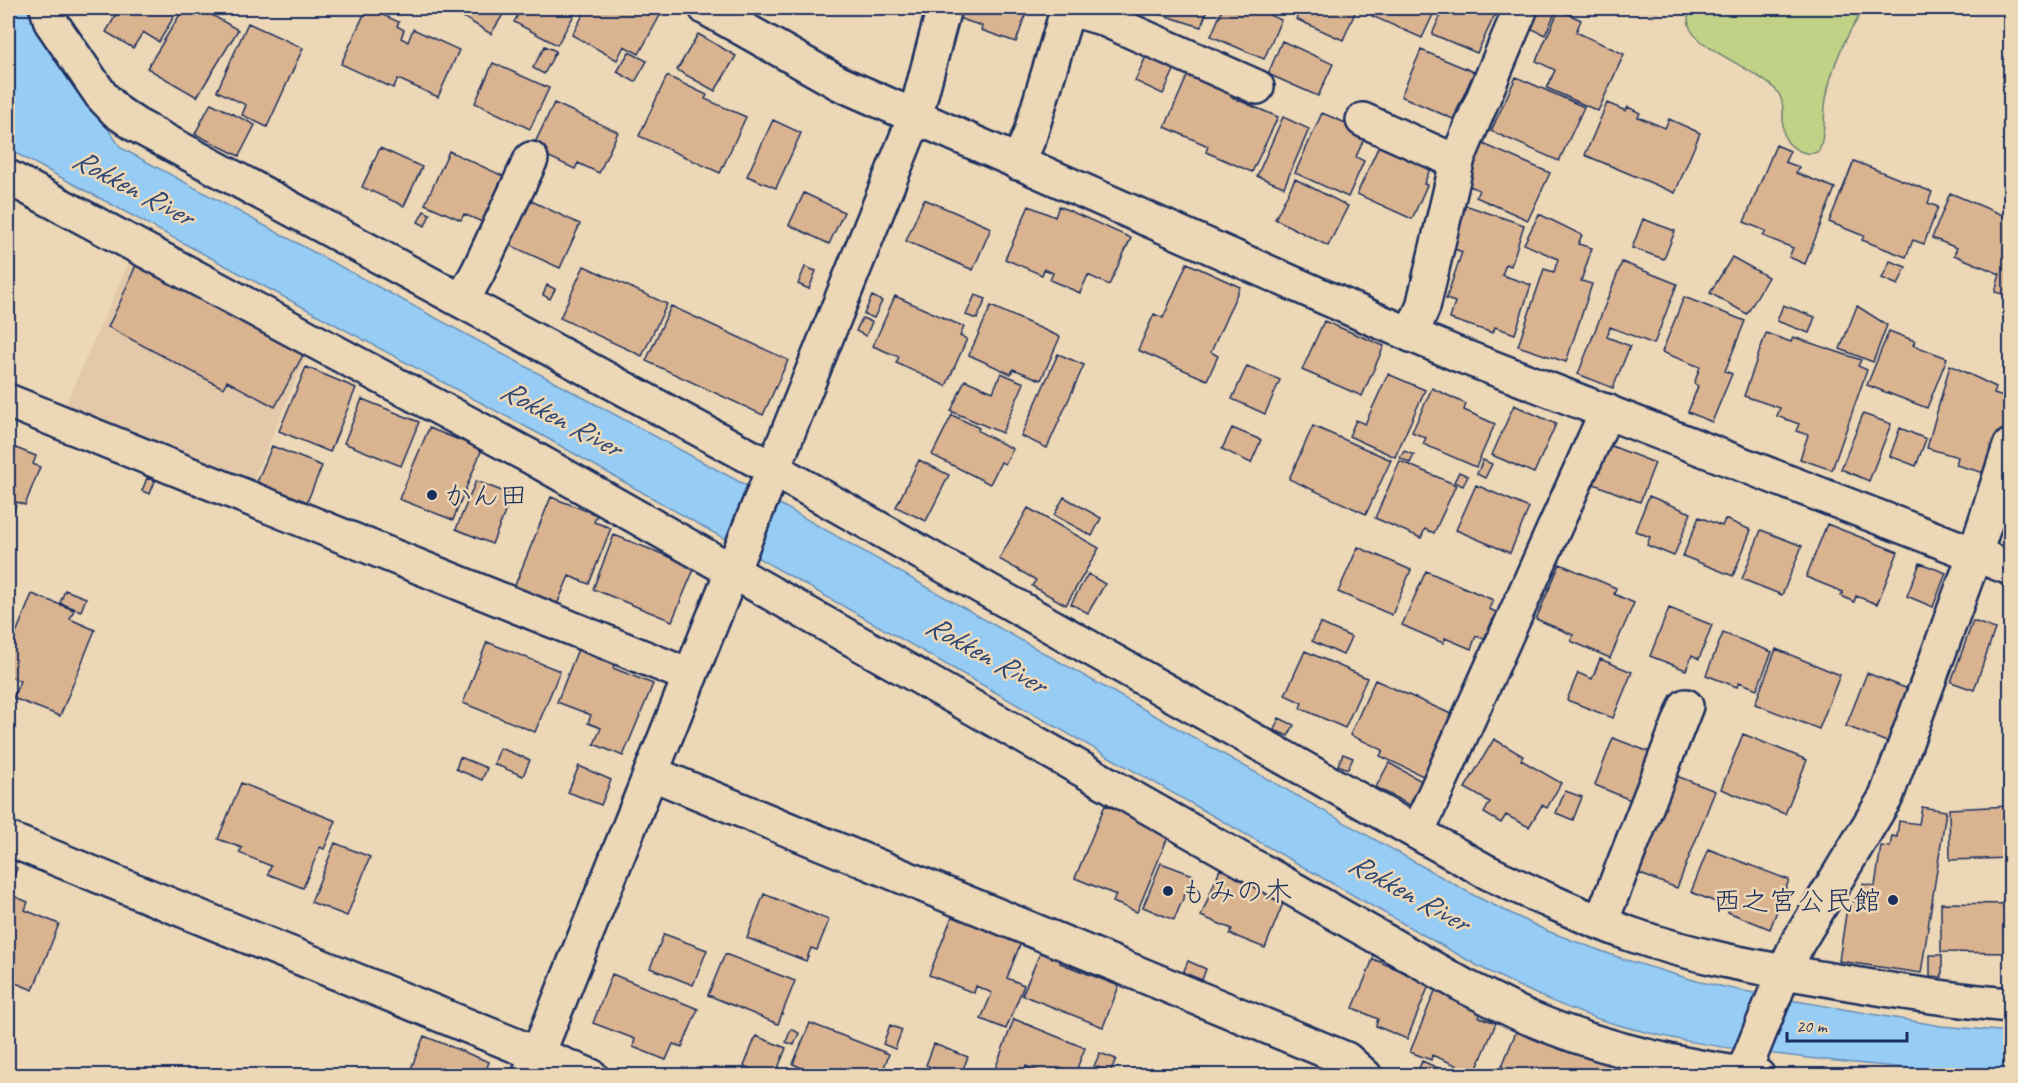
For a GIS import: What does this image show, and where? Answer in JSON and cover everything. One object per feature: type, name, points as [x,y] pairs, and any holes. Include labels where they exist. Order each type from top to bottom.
[{"type":"street","points":[[47,8],[51,22],[100,95],[117,112],[136,125],[462,301],[770,477],[1487,872],[1558,906],[1631,934],[1781,978],[2010,1005]]},
{"type":"street","points":[[705,8],[839,83],[1411,334],[2010,567]]},
{"type":"street","points":[[534,1065],[915,117],[944,8]]},
{"type":"street","points":[[1018,162],[1030,135],[1068,8],[1099,17],[1257,87]]},
{"type":"street","points":[[1411,334],[1423,307],[1457,162],[1521,8]]},
{"type":"street","points":[[1363,120],[1457,162]]},
{"type":"street","points":[[462,301],[531,159]]},
{"type":"street","points":[[8,177],[734,565],[1476,991],[1532,1019],[1600,1044],[1671,1063],[1748,1071],[1781,978],[1797,944],[1886,797],[1975,554],[2010,446]]},
{"type":"street","points":[[8,401],[690,676]]},
{"type":"street","points":[[1416,832],[1607,411]]},
{"type":"street","points":[[1600,922],[1686,706]]},
{"type":"street","points":[[651,773],[1335,1054],[1346,1059],[1365,1076]]},
{"type":"street","points":[[8,839],[534,1065],[591,1076]]},
{"type":"shaded area","points":[[1634,8],[1663,8],[1654,20]]},
{"type":"shaded area","points":[[130,259],[307,354],[252,483],[64,408]]},
{"type":"green space","points":[[1689,8],[1865,8],[1845,40],[1832,74],[1819,151],[1807,153],[1792,146],[1783,131],[1783,106],[1775,89],[1697,37],[1690,28]]},
{"type":"water","name":"Rokken River","points":[[10,8],[26,9],[121,148],[760,493],[1475,896],[1547,931],[1623,959],[1700,982],[1941,1026],[2010,1032],[2010,1075],[1846,1062],[1676,1039],[1608,1022],[1574,1010],[1478,966],[543,436],[8,149],[8,12]]},
{"type":"building","points":[[103,8],[116,8],[113,13]]},
{"type":"building","points":[[120,8],[179,8],[159,42],[143,32],[133,48],[106,32]]},
{"type":"building","points":[[184,8],[200,8],[238,30],[197,97],[147,68]]},
{"type":"building","points":[[367,8],[399,22],[397,26],[404,30],[401,38],[408,42],[413,29],[459,50],[438,97],[398,79],[393,88],[341,64]]},
{"type":"building","points":[[458,8],[507,8],[491,34],[455,12]]},
{"type":"building","points":[[522,8],[578,8],[557,45],[514,22]]},
{"type":"building","points":[[587,8],[664,8],[639,54],[624,46],[617,60],[572,35]]},
{"type":"building","points":[[962,8],[1028,8],[1016,42],[981,30],[982,26],[958,18]]},
{"type":"building","points":[[1144,8],[1208,8],[1201,27]]},
{"type":"building","points":[[1223,8],[1252,8],[1281,20],[1264,59],[1211,36]]},
{"type":"building","points":[[1301,8],[1357,8],[1343,40],[1296,19]]},
{"type":"building","points":[[1376,8],[1436,8],[1422,38],[1372,16]]},
{"type":"building","points":[[1444,8],[1498,8],[1477,53],[1432,34]]},
{"type":"building","points":[[1536,8],[1557,9],[1545,35],[1528,27]]},
{"type":"building","points":[[1559,10],[1581,20],[1576,32],[1624,54],[1598,111],[1547,88],[1555,70],[1536,61]]},
{"type":"building","points":[[248,23],[303,48],[267,127],[242,115],[246,105],[217,91]]},
{"type":"building","points":[[698,34],[736,56],[715,91],[677,70]]},
{"type":"building","points":[[1282,41],[1333,64],[1318,96],[1268,74]]},
{"type":"building","points":[[545,46],[556,51],[544,74],[533,68]]},
{"type":"building","points":[[1421,50],[1474,72],[1453,119],[1401,96]]},
{"type":"building","points":[[629,52],[647,61],[635,82],[617,72]]},
{"type":"building","points":[[1147,54],[1176,66],[1163,94],[1135,81]]},
{"type":"building","points":[[493,63],[549,88],[530,129],[475,103]]},
{"type":"building","points":[[1189,72],[1234,91],[1231,97],[1278,117],[1252,172],[1206,152],[1208,146],[1165,127]]},
{"type":"building","points":[[667,76],[707,95],[705,99],[746,117],[720,173],[639,136]]},
{"type":"building","points":[[1516,77],[1584,107],[1559,161],[1491,131]]},
{"type":"building","points":[[211,103],[255,125],[239,156],[195,134]]},
{"type":"building","points":[[554,103],[618,132],[599,173],[578,163],[575,169],[532,149]]},
{"type":"building","points":[[1607,103],[1626,111],[1628,107],[1640,113],[1638,117],[1665,128],[1669,119],[1700,133],[1675,193],[1585,155]]},
{"type":"building","points":[[1322,113],[1367,132],[1356,157],[1364,161],[1348,197],[1295,173]]},
{"type":"building","points":[[1283,117],[1309,129],[1284,187],[1257,176]]},
{"type":"building","points":[[773,120],[801,133],[776,188],[747,176]]},
{"type":"building","points":[[1382,139],[1433,162],[1424,184],[1427,185],[1412,219],[1357,194]]},
{"type":"building","points":[[1481,143],[1550,173],[1528,220],[1476,197],[1479,190],[1463,183]]},
{"type":"building","points":[[1776,145],[1790,151],[1785,162],[1799,167],[1796,173],[1835,188],[1805,264],[1789,257],[1793,248],[1763,236],[1766,231],[1744,222]]},
{"type":"building","points":[[380,148],[422,167],[404,206],[362,187]]},
{"type":"building","points":[[449,151],[503,176],[482,222],[464,214],[461,220],[425,204]]},
{"type":"building","points":[[1854,161],[1932,192],[1928,203],[1938,207],[1924,244],[1913,240],[1906,257],[1862,240],[1864,236],[1829,222]]},
{"type":"building","points":[[1295,179],[1348,206],[1328,246],[1275,219]]},
{"type":"building","points":[[804,193],[844,212],[829,244],[789,225]]},
{"type":"building","points":[[1950,193],[2010,218],[2010,296],[1995,292],[2000,274],[1954,255],[1957,248],[1932,238]]},
{"type":"building","points":[[523,197],[580,224],[560,268],[503,242]]},
{"type":"building","points":[[924,199],[991,228],[973,270],[906,241]]},
{"type":"building","points":[[1462,204],[1524,225],[1511,266],[1506,264],[1502,275],[1531,285],[1515,334],[1495,327],[1493,333],[1450,319],[1455,302],[1446,299],[1462,252],[1448,246]]},
{"type":"building","points":[[1029,206],[1055,217],[1059,206],[1131,238],[1109,285],[1088,275],[1080,293],[1050,280],[1053,273],[1044,269],[1042,275],[1005,259]]},
{"type":"building","points":[[424,211],[430,214],[425,226],[418,222]]},
{"type":"building","points":[[1539,214],[1582,235],[1578,244],[1592,248],[1581,281],[1592,284],[1566,362],[1518,346],[1544,269],[1554,272],[1558,259],[1524,244]]},
{"type":"building","points":[[1643,219],[1675,231],[1664,259],[1632,248]]},
{"type":"building","points":[[1732,257],[1768,277],[1747,314],[1710,293]]},
{"type":"building","points":[[1890,261],[1906,267],[1898,285],[1882,278]]},
{"type":"building","points":[[1622,262],[1677,284],[1654,344],[1610,327],[1607,337],[1630,346],[1613,388],[1578,374]]},
{"type":"building","points":[[1187,263],[1240,287],[1211,352],[1218,356],[1207,380],[1138,350],[1154,314],[1163,318]]},
{"type":"building","points":[[136,265],[303,355],[275,407],[227,381],[223,388],[108,327]]},
{"type":"building","points":[[584,266],[667,304],[642,356],[560,318]]},
{"type":"building","points":[[805,267],[816,271],[809,289],[798,284]]},
{"type":"building","points":[[547,285],[555,289],[550,299],[543,295]]},
{"type":"building","points":[[975,295],[986,299],[977,319],[966,315]]},
{"type":"building","points":[[872,296],[882,301],[874,318],[864,314]]},
{"type":"building","points":[[895,296],[964,327],[960,336],[967,339],[946,386],[896,363],[899,357],[873,346]]},
{"type":"building","points":[[1684,297],[1745,321],[1725,371],[1732,374],[1712,422],[1688,412],[1698,386],[1694,384],[1700,367],[1662,352]]},
{"type":"building","points":[[1783,305],[1815,317],[1809,333],[1777,321]]},
{"type":"building","points":[[671,306],[788,360],[763,415],[646,361]]},
{"type":"building","points":[[991,306],[1060,337],[1041,380],[1013,369],[1011,374],[969,355]]},
{"type":"building","points":[[1857,306],[1887,325],[1873,362],[1840,349]]},
{"type":"building","points":[[862,318],[872,322],[866,336],[856,331]]},
{"type":"building","points":[[1324,321],[1384,346],[1362,396],[1302,370]]},
{"type":"building","points":[[1889,331],[1915,341],[1913,345],[1947,358],[1927,408],[1867,385]]},
{"type":"building","points":[[1766,333],[1791,342],[1793,337],[1861,360],[1858,366],[1867,370],[1832,470],[1800,459],[1808,435],[1796,431],[1799,424],[1777,416],[1780,408],[1744,396]]},
{"type":"building","points":[[1058,354],[1084,365],[1047,448],[1021,436]]},
{"type":"building","points":[[1950,365],[1996,387],[1994,394],[2010,399],[2010,409],[1992,475],[1956,465],[1958,457],[1927,448]]},
{"type":"building","points":[[1247,366],[1280,380],[1265,414],[1232,399]]},
{"type":"building","points":[[306,367],[356,388],[330,452],[279,431]]},
{"type":"building","points":[[1001,373],[1024,383],[1002,433],[951,411],[965,380],[993,392]]},
{"type":"building","points":[[1388,374],[1425,390],[1395,457],[1349,436],[1356,420],[1365,424]]},
{"type":"building","points":[[1432,388],[1466,404],[1464,410],[1495,424],[1476,467],[1423,444],[1426,438],[1412,432]]},
{"type":"building","points":[[362,399],[419,422],[401,466],[344,443]]},
{"type":"building","points":[[1514,405],[1556,424],[1534,473],[1492,455]]},
{"type":"building","points":[[1863,414],[1891,424],[1869,481],[1841,469]]},
{"type":"building","points":[[952,415],[1013,449],[1005,464],[1001,462],[990,484],[932,455]]},
{"type":"building","points":[[1313,426],[1391,460],[1366,514],[1289,479]]},
{"type":"building","points":[[429,428],[482,449],[453,520],[399,499]]},
{"type":"building","points":[[1232,428],[1261,440],[1251,463],[1222,449]]},
{"type":"building","points":[[1900,428],[1926,439],[1916,466],[1890,456]]},
{"type":"building","points":[[8,445],[36,456],[33,464],[40,467],[25,505],[17,502],[8,525]]},
{"type":"building","points":[[1609,445],[1655,463],[1640,502],[1594,484]]},
{"type":"building","points":[[272,446],[322,466],[307,502],[257,482]]},
{"type":"building","points":[[1404,451],[1414,455],[1410,463],[1400,458]]},
{"type":"building","points":[[919,460],[949,475],[926,521],[896,507]]},
{"type":"building","points":[[1483,460],[1492,464],[1485,478],[1477,474]]},
{"type":"building","points":[[1400,461],[1456,485],[1434,533],[1425,529],[1421,538],[1375,518]]},
{"type":"building","points":[[1459,472],[1468,476],[1463,486],[1454,482]]},
{"type":"building","points":[[147,478],[155,481],[150,494],[142,491]]},
{"type":"building","points":[[476,481],[512,495],[492,544],[456,529]]},
{"type":"building","points":[[1476,485],[1529,508],[1510,553],[1456,530]]},
{"type":"building","points":[[1649,496],[1691,513],[1674,556],[1647,545],[1650,537],[1635,531]]},
{"type":"building","points":[[551,497],[597,515],[594,522],[611,528],[589,584],[569,576],[556,607],[513,590]]},
{"type":"building","points":[[1064,497],[1101,518],[1092,536],[1054,515]]},
{"type":"building","points":[[1028,508],[1099,548],[1066,605],[1032,586],[1036,580],[999,559]]},
{"type":"building","points":[[1699,517],[1722,526],[1725,519],[1751,530],[1733,576],[1683,556]]},
{"type":"building","points":[[1827,524],[1898,552],[1877,604],[1856,596],[1854,602],[1841,596],[1843,592],[1806,577]]},
{"type":"building","points":[[1761,530],[1802,546],[1782,595],[1742,579]]},
{"type":"building","points":[[614,535],[695,567],[672,621],[593,589]]},
{"type":"building","points":[[1358,547],[1411,570],[1392,615],[1338,592]]},
{"type":"building","points":[[1920,563],[1946,573],[1933,607],[1907,596]]},
{"type":"building","points":[[1560,564],[1616,588],[1614,594],[1634,603],[1610,658],[1571,641],[1573,635],[1536,619]]},
{"type":"building","points":[[1426,571],[1493,600],[1489,609],[1496,612],[1484,639],[1476,636],[1471,649],[1445,638],[1443,643],[1402,625]]},
{"type":"building","points":[[1088,574],[1105,584],[1088,613],[1071,604]]},
{"type":"building","points":[[65,590],[86,598],[81,611],[60,603]]},
{"type":"building","points":[[32,594],[74,610],[70,619],[95,630],[60,716],[13,698],[20,681],[8,676],[8,653]]},
{"type":"building","points":[[1669,608],[1712,625],[1699,659],[1692,655],[1686,670],[1650,656]]},
{"type":"building","points":[[1973,621],[1995,629],[1974,690],[1951,682]]},
{"type":"building","points":[[1320,623],[1351,637],[1343,655],[1312,641]]},
{"type":"building","points":[[1723,633],[1772,652],[1757,689],[1739,682],[1737,687],[1706,675]]},
{"type":"building","points":[[487,642],[560,671],[535,732],[463,703]]},
{"type":"building","points":[[578,649],[615,663],[613,668],[653,684],[623,756],[594,744],[601,728],[588,723],[591,715],[557,702]]},
{"type":"building","points":[[1776,649],[1840,675],[1819,729],[1755,704]]},
{"type":"building","points":[[1305,651],[1367,678],[1345,728],[1300,708],[1302,703],[1285,695]]},
{"type":"building","points":[[1600,659],[1632,672],[1613,718],[1567,700],[1578,673],[1592,679]]},
{"type":"building","points":[[1867,673],[1908,689],[1887,742],[1846,726]]},
{"type":"building","points":[[1375,680],[1451,714],[1423,776],[1380,756],[1383,750],[1350,735]]},
{"type":"building","points":[[1279,718],[1294,725],[1288,736],[1274,730]]},
{"type":"building","points":[[1743,734],[1807,760],[1785,814],[1721,789]]},
{"type":"building","points":[[1613,738],[1652,753],[1633,801],[1595,785]]},
{"type":"building","points":[[1494,739],[1523,756],[1521,760],[1561,783],[1547,808],[1542,805],[1529,827],[1506,815],[1501,823],[1484,813],[1490,802],[1465,788]]},
{"type":"building","points":[[500,748],[530,760],[523,776],[494,764]]},
{"type":"building","points":[[1343,754],[1353,758],[1348,769],[1338,765]]},
{"type":"building","points":[[460,757],[487,768],[482,780],[456,769]]},
{"type":"building","points":[[1389,763],[1427,784],[1413,807],[1376,787]]},
{"type":"building","points":[[579,766],[611,780],[601,805],[568,792]]},
{"type":"building","points":[[1674,775],[1715,791],[1677,888],[1635,872]]},
{"type":"building","points":[[241,783],[336,821],[324,849],[320,847],[303,888],[268,874],[271,866],[239,853],[242,848],[218,839]]},
{"type":"building","points":[[1565,791],[1582,797],[1573,820],[1556,813]]},
{"type":"building","points":[[1105,805],[1170,832],[1137,912],[1113,902],[1116,895],[1075,878]]},
{"type":"building","points":[[2010,806],[2009,858],[1950,860],[1949,809]]},
{"type":"building","name":"西之宮公民館","points":[[1922,807],[1946,811],[1921,973],[1839,961],[1846,914],[1863,884],[1875,886],[1881,846],[1890,847],[1892,836],[1897,837],[1899,821],[1919,824]]},
{"type":"building","points":[[335,843],[370,857],[347,916],[311,902]]},
{"type":"building","points":[[1708,849],[1789,880],[1770,929],[1728,912],[1730,908],[1691,892]]},
{"type":"building","name":"もみの木","points":[[1161,863],[1193,875],[1174,920],[1143,907]]},
{"type":"building","points":[[8,865],[17,868],[8,892]]},
{"type":"building","points":[[1220,869],[1286,896],[1265,948],[1230,934],[1232,929],[1201,916]]},
{"type":"building","points":[[8,894],[28,902],[25,910],[59,924],[33,990],[8,980]]},
{"type":"building","points":[[764,894],[829,920],[817,950],[811,948],[806,961],[747,938]]},
{"type":"building","points":[[1941,903],[2010,904],[2010,953],[1941,952]]},
{"type":"building","points":[[953,914],[1021,942],[1007,978],[1024,985],[1006,1029],[981,1019],[992,993],[976,986],[974,993],[929,975]]},
{"type":"building","points":[[664,934],[707,950],[693,985],[650,968]]},
{"type":"building","points":[[1041,951],[1061,959],[1060,963],[1119,986],[1103,1027],[1022,995]]},
{"type":"building","points":[[725,954],[795,981],[778,1024],[708,995]]},
{"type":"building","points":[[1930,955],[1942,955],[1942,977],[1930,976]]},
{"type":"building","points":[[1373,959],[1430,983],[1407,1039],[1376,1026],[1378,1019],[1353,1008]]},
{"type":"building","points":[[1188,961],[1206,969],[1202,980],[1183,973]]},
{"type":"building","points":[[612,974],[698,1009],[682,1047],[673,1044],[666,1060],[633,1047],[635,1039],[593,1023]]},
{"type":"building","points":[[1437,986],[1462,996],[1459,1002],[1482,1011],[1479,1017],[1496,1023],[1475,1073],[1432,1055],[1431,1060],[1410,1052]]},
{"type":"building","points":[[1014,1019],[1085,1048],[1074,1076],[1050,1076],[1026,1066],[1023,1076],[1010,1076],[995,1069]]},
{"type":"building","points":[[810,1023],[889,1054],[881,1076],[821,1076],[793,1064]]},
{"type":"building","points":[[890,1025],[902,1030],[895,1049],[883,1044]]},
{"type":"building","points":[[1518,1027],[1620,1068],[1617,1076],[1498,1076]]},
{"type":"building","points":[[791,1029],[799,1033],[794,1045],[786,1042]]},
{"type":"building","points":[[424,1036],[489,1062],[484,1076],[408,1076]]},
{"type":"building","points":[[756,1036],[786,1048],[775,1076],[769,1076],[744,1066]]},
{"type":"building","points":[[934,1044],[968,1057],[960,1076],[952,1076],[926,1065]]},
{"type":"building","points":[[1100,1053],[1116,1059],[1110,1072],[1094,1066]]},
{"type":"building","points":[[1422,1061],[1456,1076],[1416,1076]]},
{"type":"building","points":[[1625,1070],[1639,1076],[1622,1076]]},
{"type":"place","name":"かん田","points":[[432,495]]},
{"type":"place","name":"もみの木","points":[[1168,891]]},
{"type":"place","name":"西之宮公民館","points":[[1893,900]]}]
